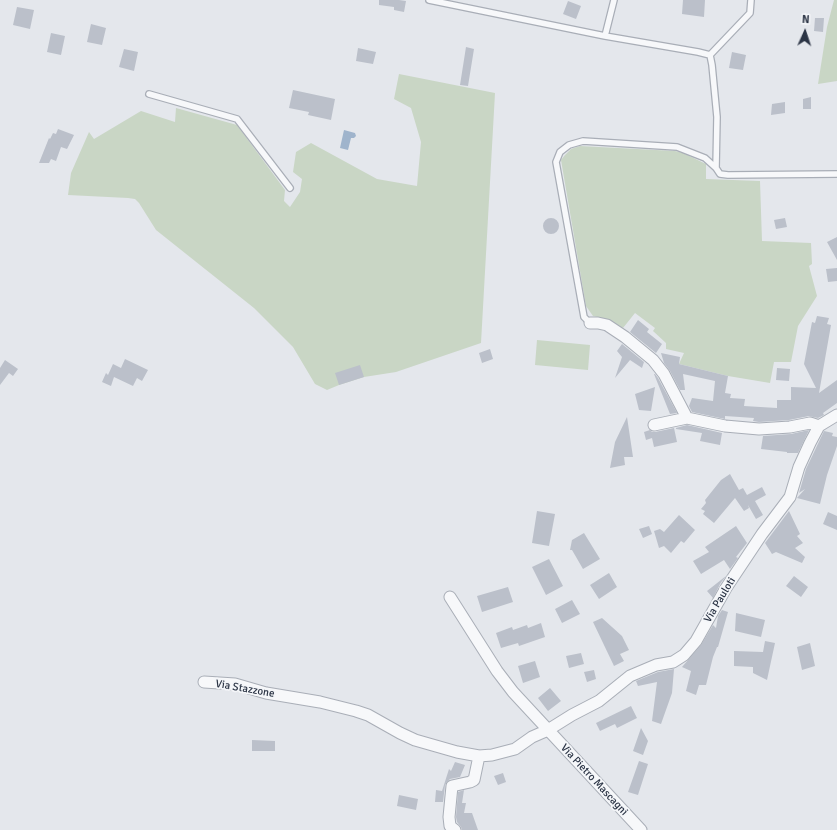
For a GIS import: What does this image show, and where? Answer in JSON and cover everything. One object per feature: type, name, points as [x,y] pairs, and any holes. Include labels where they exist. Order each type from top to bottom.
[{"type":"street","points":[[590,323],[607,325],[625,337],[653,360],[664,374],[687,418]]},
{"type":"street","points":[[654,426],[687,418],[725,426],[752,428],[790,427],[810,423],[819,426],[837,415]]},
{"type":"street","name":"Via Pauloti","points":[[479,756],[492,755],[515,749],[532,736],[548,730],[599,701],[630,676],[656,665],[674,662],[684,656],[696,641],[726,588],[762,534],[790,497],[800,467],[819,426]]},
{"type":"street","name":"Via Pietro Mascagni","points":[[450,597],[497,671],[513,692],[641,830]]},
{"type":"street","name":"Via Stazzone","points":[[204,682],[235,684],[266,693],[320,702],[356,711],[368,715],[415,740],[458,752],[479,756]]},
{"type":"street","points":[[456,830],[450,826],[449,817],[452,786],[474,780],[479,756]]},
{"type":"lane","points":[[429,0],[606,36],[710,54]]},
{"type":"lane","points":[[606,36],[614,0]]},
{"type":"lane","points":[[710,54],[750,13],[751,0]]},
{"type":"lane","points":[[710,54],[716,116],[716,168]]},
{"type":"lane","points":[[149,94],[237,119],[290,188]]},
{"type":"lane","points":[[590,323],[584,317],[556,162],[560,152],[569,145],[583,141],[677,147],[705,158],[720,174],[728,175],[837,174]]},
{"type":"green space","points":[[834,0],[837,0],[837,81],[818,84],[827,27]]},
{"type":"green space","points":[[399,74],[495,93],[481,343],[396,372],[364,377],[327,390],[315,384],[293,347],[254,308],[156,230],[135,199],[68,195],[71,173],[89,132],[94,139],[141,111],[175,122],[176,108],[237,125],[285,190],[284,201],[290,207],[300,192],[302,179],[293,172],[296,152],[311,143],[377,179],[417,186],[421,142],[411,108],[394,99]]},
{"type":"green space","points":[[580,146],[675,151],[683,153],[706,164],[706,179],[760,181],[762,241],[811,243],[812,264],[809,266],[817,296],[798,326],[791,362],[774,362],[770,383],[728,376],[679,364],[684,353],[666,349],[666,343],[653,331],[655,328],[635,313],[623,328],[609,320],[593,316],[586,306],[561,160],[571,149]]},
{"type":"green space","points":[[537,340],[590,345],[588,370],[535,365]]},
{"type":"water","points":[[344,130],[355,133],[356,136],[351,138],[348,150],[340,148]]},
{"type":"building","points":[[379,0],[406,1],[404,12],[394,10],[394,7],[379,5]]},
{"type":"building","points":[[683,0],[705,0],[704,17],[682,14]]},
{"type":"building","points":[[568,1],[581,6],[576,19],[563,14]]},
{"type":"building","points":[[17,7],[34,10],[30,29],[13,25]]},
{"type":"building","points":[[815,18],[824,18],[823,32],[814,31]]},
{"type":"building","points":[[91,24],[106,28],[102,45],[87,42]]},
{"type":"building","points":[[51,33],[65,36],[61,55],[47,52]]},
{"type":"building","points":[[466,47],[474,49],[468,86],[460,85]]},
{"type":"building","points":[[358,48],[376,52],[373,64],[356,61]]},
{"type":"building","points":[[124,49],[138,52],[134,71],[119,67]]},
{"type":"building","points":[[732,52],[746,55],[743,70],[729,68]]},
{"type":"building","points":[[293,90],[335,99],[331,120],[308,115],[309,112],[289,108]]},
{"type":"building","points":[[811,97],[811,109],[803,109],[803,99]]},
{"type":"building","points":[[785,102],[785,113],[771,115],[772,104]]},
{"type":"building","points":[[58,129],[74,135],[67,149],[61,147],[56,161],[51,159],[49,163],[39,163],[49,138],[50,139],[53,133],[56,134]]},
{"type":"building","points":[[551,218],[557,220],[559,226],[557,232],[551,234],[545,232],[543,226],[545,220]]},
{"type":"building","points":[[785,218],[787,227],[776,229],[774,220]]},
{"type":"building","points":[[837,237],[837,260],[827,242]]},
{"type":"building","points":[[837,268],[837,281],[828,282],[826,269]]},
{"type":"building","points":[[817,316],[829,318],[827,324],[831,325],[819,393],[837,380],[837,403],[823,413],[824,415],[818,418],[809,416],[789,420],[759,422],[753,421],[754,418],[725,416],[725,419],[692,412],[689,406],[692,398],[713,401],[715,381],[683,374],[685,390],[680,390],[664,363],[661,353],[680,357],[679,364],[728,376],[725,393],[731,394],[730,398],[745,399],[744,406],[777,408],[777,400],[791,400],[791,387],[816,388],[804,364],[812,322],[815,323]]},
{"type":"building","points":[[638,320],[649,329],[647,332],[662,344],[656,353],[630,332]]},
{"type":"building","points":[[622,344],[644,362],[642,368],[630,360],[615,378],[622,357],[617,351]]},
{"type":"building","points":[[490,349],[493,359],[482,363],[479,353]]},
{"type":"building","points":[[125,359],[148,370],[142,381],[137,378],[133,386],[114,377],[111,386],[102,382],[106,373],[108,375],[113,364],[121,368]]},
{"type":"building","points":[[5,360],[18,369],[13,376],[9,373],[0,385],[0,368]]},
{"type":"building","points":[[360,365],[364,377],[339,385],[335,373]]},
{"type":"building","points":[[777,368],[790,369],[789,381],[776,380]]},
{"type":"building","points":[[654,374],[658,378],[677,413],[670,414]]},
{"type":"building","points":[[655,387],[651,411],[639,410],[635,394]]},
{"type":"building","points":[[627,417],[633,457],[624,457],[625,465],[610,468],[615,442]]},
{"type":"building","points":[[687,425],[722,433],[720,445],[700,441],[702,433],[676,429]]},
{"type":"building","points":[[674,428],[677,442],[654,447],[652,438],[646,440],[644,432],[650,430],[655,432]]},
{"type":"building","points":[[809,430],[798,453],[761,449],[763,436],[791,434]]},
{"type":"building","points":[[824,431],[833,433],[832,436],[837,437],[837,446],[827,475],[820,504],[797,498],[805,489],[799,493],[806,469]]},
{"type":"building","points":[[730,474],[739,490],[743,488],[747,495],[762,487],[766,495],[755,501],[763,515],[756,519],[748,505],[749,508],[744,511],[735,498],[714,523],[703,514],[705,511],[701,509],[706,503],[705,500],[721,480]]},
{"type":"building","points":[[537,511],[555,514],[549,546],[532,543]]},
{"type":"building","points":[[789,511],[800,534],[797,536],[803,543],[795,548],[805,557],[802,563],[776,552],[772,554],[765,543]]},
{"type":"building","points":[[828,512],[837,516],[837,530],[823,524]]},
{"type":"building","points":[[679,515],[695,530],[684,543],[681,541],[671,553],[664,546],[659,548],[654,531],[660,529],[664,532]]},
{"type":"building","points":[[649,526],[652,534],[643,538],[639,529]]},
{"type":"building","points":[[736,526],[747,543],[736,557],[738,558],[730,569],[724,560],[701,574],[693,561],[709,552],[705,547]]},
{"type":"building","points":[[584,533],[600,559],[583,569],[572,550],[570,550],[572,540]]},
{"type":"building","points":[[549,559],[563,586],[546,595],[532,567]]},
{"type":"building","points":[[609,573],[617,587],[599,599],[590,585]]},
{"type":"building","points":[[726,576],[720,584],[713,598],[707,591]]},
{"type":"building","points":[[794,576],[808,587],[801,597],[786,586]]},
{"type":"building","points":[[508,587],[513,602],[482,612],[477,596]]},
{"type":"building","points":[[572,600],[580,614],[562,623],[555,609]]},
{"type":"building","points":[[722,610],[728,612],[718,647],[713,657],[706,685],[699,685],[696,695],[686,691],[691,671],[682,667],[701,645],[713,625],[716,628],[718,616]]},
{"type":"building","points":[[736,613],[765,620],[761,637],[735,631]]},
{"type":"building","points":[[602,618],[622,636],[629,650],[620,654],[624,661],[614,666],[593,622]]},
{"type":"building","points":[[541,623],[545,637],[519,646],[518,643],[501,648],[496,633],[512,627],[513,630],[527,625],[528,628]]},
{"type":"building","points":[[765,641],[775,643],[767,680],[753,673],[753,667],[734,666],[734,651],[763,652]]},
{"type":"building","points":[[810,643],[815,666],[802,670],[797,647]]},
{"type":"building","points":[[581,653],[584,664],[569,668],[566,656]]},
{"type":"building","points":[[535,661],[540,677],[523,683],[518,666]]},
{"type":"building","points":[[674,669],[672,693],[661,724],[652,721],[657,682],[638,686],[636,681],[658,672]]},
{"type":"building","points":[[594,670],[596,679],[587,682],[584,672]]},
{"type":"building","points":[[550,688],[561,701],[548,711],[538,698]]},
{"type":"building","points":[[631,706],[637,718],[617,728],[615,724],[600,731],[596,723]]},
{"type":"building","points":[[641,728],[648,741],[643,755],[633,751]]},
{"type":"building","points":[[252,740],[275,741],[275,751],[252,751]]},
{"type":"building","points":[[639,761],[648,764],[638,795],[628,792]]},
{"type":"building","points":[[455,762],[465,765],[460,777],[450,779],[447,782],[445,785],[443,802],[435,802],[436,790],[442,791],[449,769],[451,771]]},
{"type":"building","points":[[503,773],[506,782],[498,785],[494,776]]},
{"type":"building","points":[[464,790],[462,803],[466,803],[464,813],[472,813],[478,830],[462,830],[457,822],[458,792]]},
{"type":"building","points":[[399,795],[418,799],[416,810],[397,806]]}]
